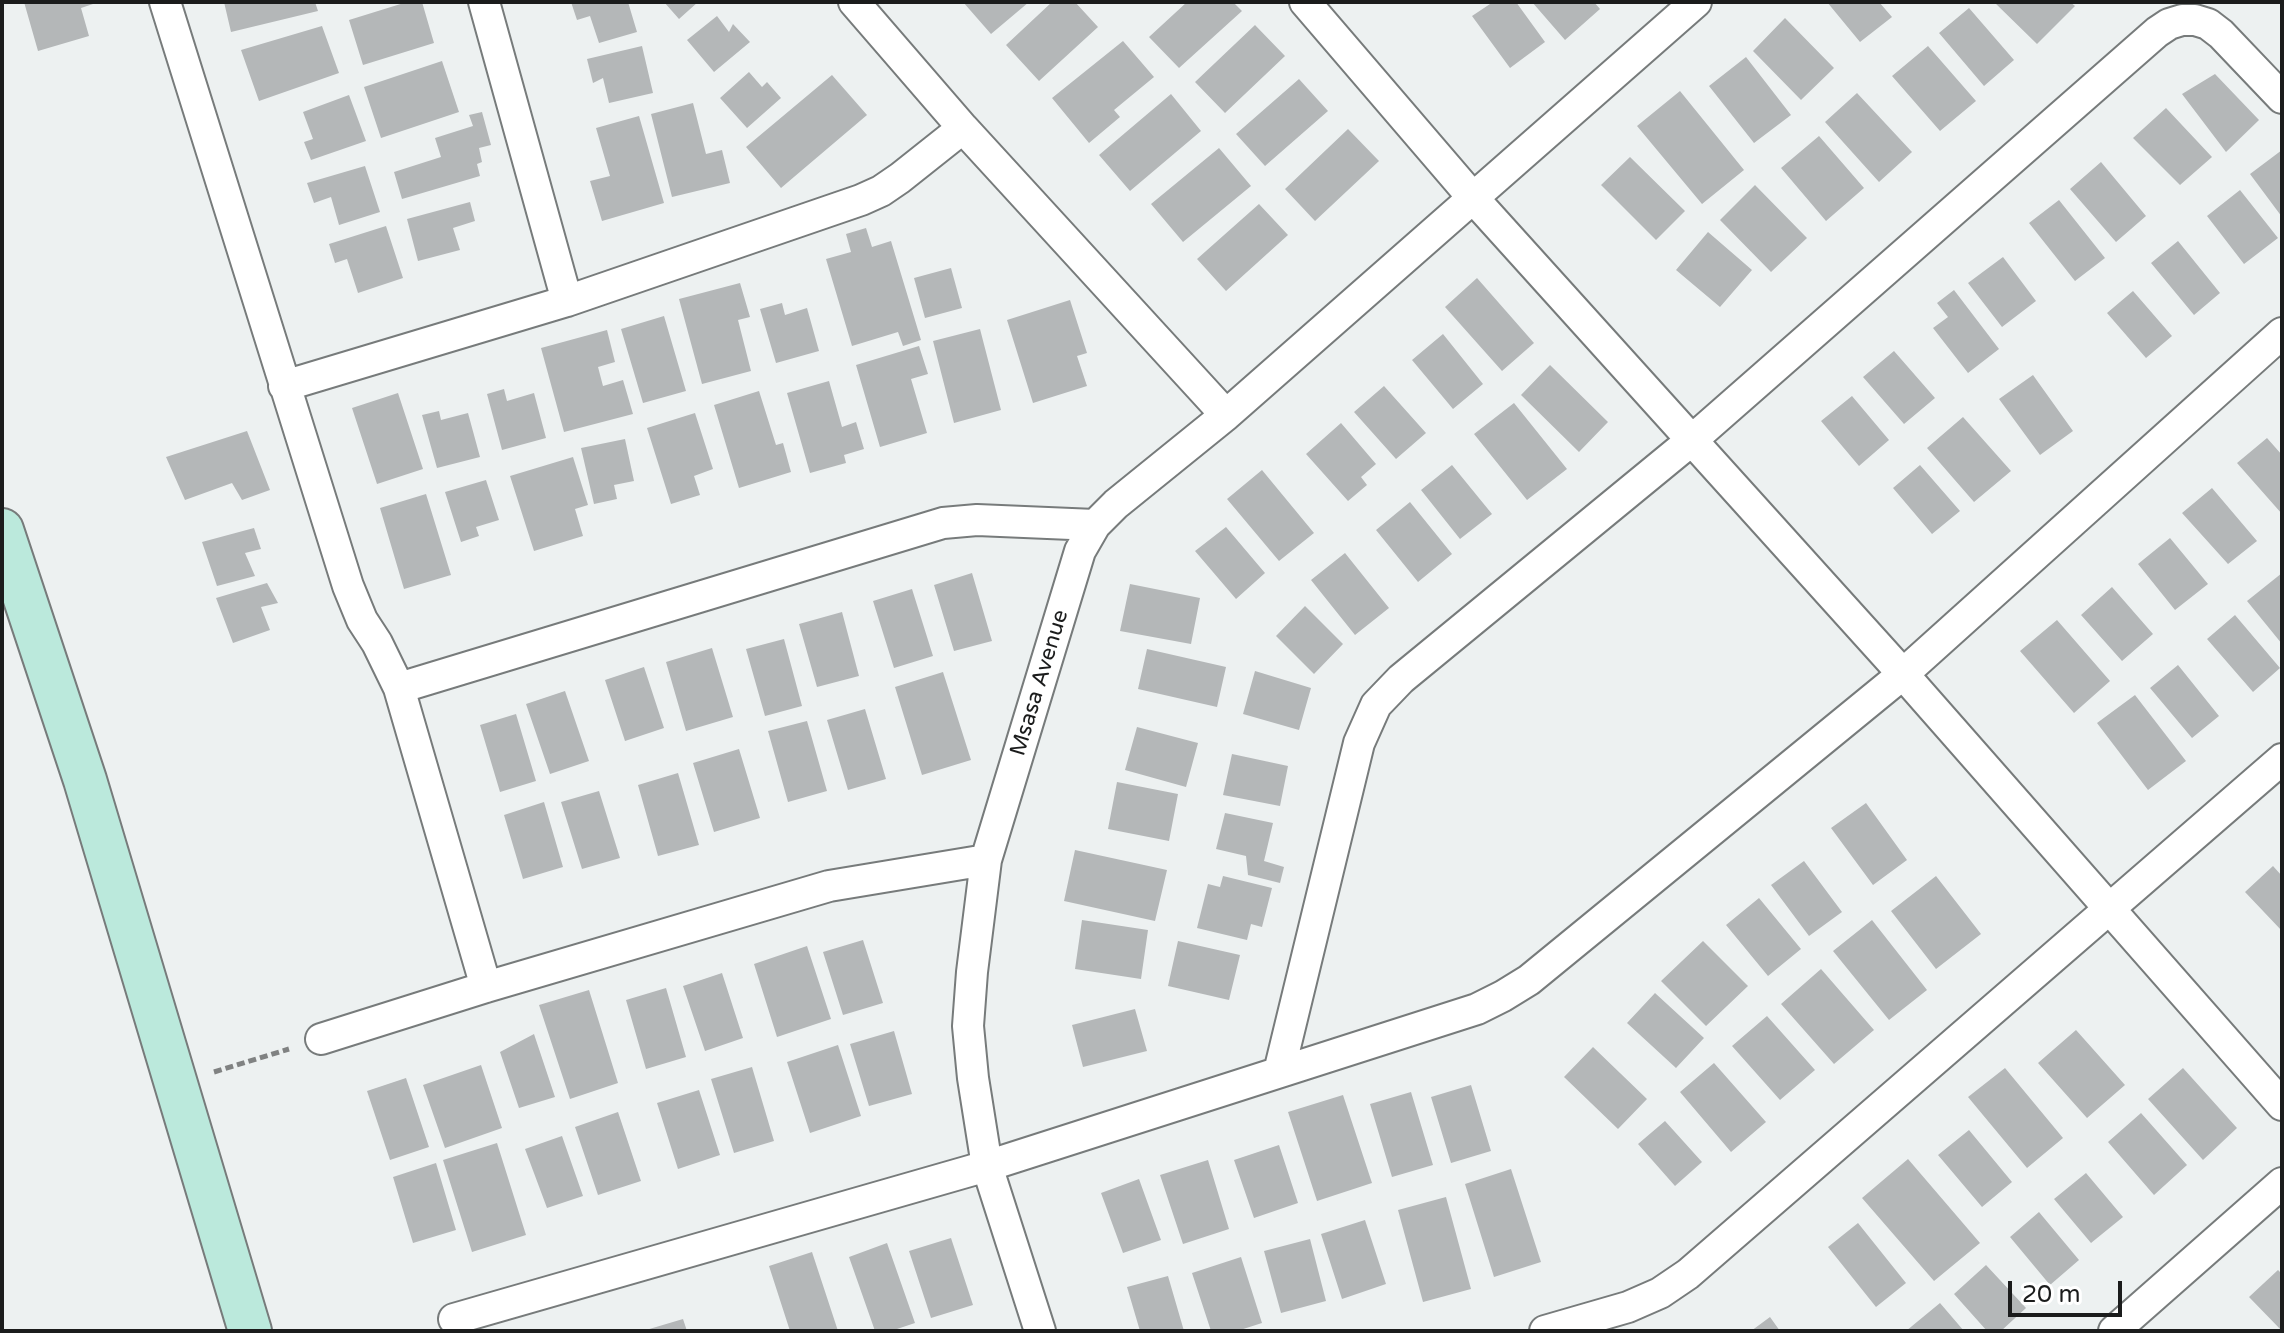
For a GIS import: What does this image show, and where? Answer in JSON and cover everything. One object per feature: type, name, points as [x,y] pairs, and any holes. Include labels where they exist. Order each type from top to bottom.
[{"type":"street","points":[[165,2],[348,586],[362,620],[399,688],[486,987]]},
{"type":"street","points":[[484,2],[567,301]]},
{"type":"street","points":[[854,2],[963,128],[1226,415]]},
{"type":"street","points":[[1305,2],[1474,199],[1903,674],[2282,1105]]},
{"type":"street","name":"Msasa Avenue","points":[[1040,1331],[987,1166],[968,1026],[986,860],[1080,551],[1095,525],[1116,504],[1226,415],[1696,2]]},
{"type":"street","points":[[1279,1072],[1359,743],[1376,705],[1401,679],[1692,440],[2169,24],[2195,20],[2208,24],[2282,98]]},
{"type":"street","points":[[284,386],[567,301],[861,200],[900,178],[963,128]]},
{"type":"street","points":[[454,1319],[987,1166],[1477,1009],[1529,980],[1903,674],[2282,333]]},
{"type":"street","points":[[399,688],[943,523],[977,520],[1095,525]]},
{"type":"street","points":[[2,530],[85,780],[250,1331]]},
{"type":"street","points":[[1545,1331],[1628,1307],[1660,1293],[1688,1274],[2282,759]]},
{"type":"street","points":[[321,1039],[829,886],[986,860]]},
{"type":"street","points":[[2114,1331],[2282,1183]]},
{"type":"path","points":[[175,1084],[321,1039]]},
{"type":"building","points":[[24,2],[92,2],[81,8],[89,36],[38,51]]},
{"type":"building","points":[[224,2],[315,2],[318,11],[231,32]]},
{"type":"building","points":[[407,2],[422,2],[434,43],[363,65],[349,20]]},
{"type":"building","points":[[571,2],[628,2],[637,32],[599,43],[590,16],[577,20]]},
{"type":"building","points":[[664,2],[698,2],[679,19]]},
{"type":"building","points":[[963,2],[1029,2],[991,34]]},
{"type":"building","points":[[1052,2],[1075,2],[1098,27],[1039,81],[1006,45]]},
{"type":"building","points":[[1187,2],[1233,2],[1242,11],[1179,68],[1149,37]]},
{"type":"building","points":[[1493,2],[1516,2],[1545,42],[1510,68],[1472,16]]},
{"type":"building","points":[[1532,2],[1594,2],[1600,9],[1565,40]]},
{"type":"building","points":[[1827,2],[1879,2],[1892,17],[1860,42]]},
{"type":"building","points":[[1994,2],[2070,2],[2075,6],[2037,44]]},
{"type":"building","points":[[1969,8],[2014,60],[1984,86],[1939,33]]},
{"type":"building","points":[[717,16],[729,32],[733,24],[750,42],[714,72],[687,40]]},
{"type":"building","points":[[1785,18],[1834,68],[1801,100],[1753,51]]},
{"type":"building","points":[[1255,25],[1285,56],[1225,113],[1195,82]]},
{"type":"building","points":[[322,26],[339,73],[259,101],[241,50]]},
{"type":"building","points":[[1123,41],[1154,77],[1114,110],[1120,117],[1089,143],[1052,98]]},
{"type":"building","points":[[642,46],[653,93],[609,103],[603,78],[593,83],[587,59]]},
{"type":"building","points":[[1928,46],[1976,101],[1940,131],[1892,76]]},
{"type":"building","points":[[1746,57],[1791,115],[1754,143],[1709,86]]},
{"type":"building","points":[[442,61],[459,112],[381,138],[364,87]]},
{"type":"building","points":[[749,72],[762,87],[767,82],[781,98],[747,128],[720,98]]},
{"type":"building","points":[[2215,74],[2259,120],[2226,152],[2182,94]]},
{"type":"building","points":[[832,75],[867,115],[781,188],[746,147]]},
{"type":"building","points":[[1299,79],[1328,111],[1265,166],[1236,134]]},
{"type":"building","points":[[1680,91],[1744,170],[1702,204],[1637,126]]},
{"type":"building","points":[[1857,93],[1912,152],[1879,182],[1825,122]]},
{"type":"building","points":[[1171,94],[1201,131],[1130,191],[1099,155]]},
{"type":"building","points":[[349,95],[366,141],[311,160],[304,142],[313,139],[303,112]]},
{"type":"building","points":[[693,103],[706,154],[722,150],[730,183],[672,197],[651,114]]},
{"type":"building","points":[[2166,108],[2212,157],[2180,185],[2133,138]]},
{"type":"building","points":[[482,112],[491,145],[479,148],[482,162],[477,164],[480,176],[402,199],[394,172],[441,157],[435,138],[473,126],[469,115]]},
{"type":"building","points":[[639,116],[664,203],[602,221],[590,181],[610,176],[596,128]]},
{"type":"building","points":[[1348,129],[1379,161],[1315,221],[1285,189]]},
{"type":"building","points":[[1819,136],[1864,188],[1826,221],[1781,168]]},
{"type":"building","points":[[1219,148],[1251,186],[1183,242],[1151,204]]},
{"type":"building","points":[[2282,150],[2282,217],[2250,174]]},
{"type":"building","points":[[1630,157],[1685,211],[1656,240],[1601,185]]},
{"type":"building","points":[[2101,162],[2146,216],[2116,242],[2070,189]]},
{"type":"building","points":[[365,166],[380,212],[339,225],[331,197],[314,203],[307,183]]},
{"type":"building","points":[[1755,185],[1807,238],[1771,272],[1720,220]]},
{"type":"building","points":[[2240,190],[2278,238],[2244,264],[2207,216]]},
{"type":"building","points":[[2059,200],[2105,258],[2075,281],[2029,223]]},
{"type":"building","points":[[470,202],[475,221],[453,228],[460,250],[418,261],[407,219]]},
{"type":"building","points":[[1259,204],[1288,235],[1226,291],[1197,259]]},
{"type":"building","points":[[386,226],[403,278],[358,293],[347,259],[335,263],[329,244]]},
{"type":"building","points":[[866,228],[872,247],[891,241],[921,340],[903,346],[898,332],[852,346],[826,259],[851,252],[846,234]]},
{"type":"building","points":[[1708,232],[1752,270],[1720,307],[1676,270]]},
{"type":"building","points":[[2178,241],[2220,293],[2194,315],[2151,263]]},
{"type":"building","points":[[2003,257],[2036,301],[2002,327],[1968,283]]},
{"type":"building","points":[[951,268],[962,308],[925,318],[914,278]]},
{"type":"building","points":[[1477,278],[1534,343],[1502,371],[1445,307]]},
{"type":"building","points":[[740,283],[750,317],[738,320],[751,371],[702,384],[679,299]]},
{"type":"building","points":[[1954,290],[1999,349],[1968,373],[1933,328],[1948,317],[1937,303]]},
{"type":"building","points":[[2133,291],[2172,336],[2146,358],[2107,313]]},
{"type":"building","points":[[1070,300],[1087,353],[1077,356],[1087,386],[1033,403],[1007,320]]},
{"type":"building","points":[[782,303],[785,315],[807,308],[819,351],[776,363],[760,309]]},
{"type":"building","points":[[664,316],[686,391],[643,403],[621,329]]},
{"type":"building","points":[[980,329],[1001,410],[954,423],[933,341]]},
{"type":"building","points":[[607,330],[615,362],[598,367],[603,386],[623,380],[633,414],[564,432],[541,348]]},
{"type":"building","points":[[1443,334],[1483,384],[1453,409],[1412,360]]},
{"type":"building","points":[[919,346],[928,374],[911,379],[927,433],[880,447],[856,365]]},
{"type":"building","points":[[1894,351],[1935,398],[1904,424],[1863,377]]},
{"type":"building","points":[[1550,365],[1608,422],[1579,452],[1521,395]]},
{"type":"building","points":[[2033,375],[2073,431],[2040,455],[1999,399]]},
{"type":"building","points":[[829,381],[842,427],[856,422],[864,449],[844,455],[846,463],[810,473],[787,393]]},
{"type":"building","points":[[1384,386],[1426,433],[1396,459],[1354,412]]},
{"type":"building","points":[[504,389],[507,401],[534,393],[546,438],[502,450],[487,394]]},
{"type":"building","points":[[759,391],[776,445],[783,443],[791,472],[739,488],[714,405]]},
{"type":"building","points":[[398,393],[423,469],[377,484],[352,408]]},
{"type":"building","points":[[1852,396],[1889,440],[1859,466],[1821,421]]},
{"type":"building","points":[[1514,403],[1567,469],[1527,500],[1474,434]]},
{"type":"building","points":[[439,411],[441,420],[468,413],[480,457],[437,468],[422,415]]},
{"type":"building","points":[[695,413],[713,469],[694,476],[700,495],[671,504],[647,428]]},
{"type":"building","points":[[1963,417],[2011,471],[1974,502],[1927,448]]},
{"type":"building","points":[[1341,423],[1376,464],[1361,477],[1367,485],[1348,501],[1306,454]]},
{"type":"building","points":[[247,431],[270,490],[242,500],[232,483],[185,500],[166,457]]},
{"type":"building","points":[[2267,438],[2282,455],[2282,514],[2237,463]]},
{"type":"building","points":[[625,439],[634,481],[614,485],[617,499],[594,504],[581,448]]},
{"type":"building","points":[[573,457],[588,505],[575,509],[583,536],[534,551],[510,476]]},
{"type":"building","points":[[1452,465],[1492,514],[1460,539],[1421,490]]},
{"type":"building","points":[[1920,465],[1960,511],[1932,534],[1893,488]]},
{"type":"building","points":[[1262,470],[1314,533],[1279,561],[1227,499]]},
{"type":"building","points":[[486,480],[499,520],[476,527],[479,536],[461,542],[445,492]]},
{"type":"building","points":[[2212,488],[2257,541],[2228,564],[2182,513]]},
{"type":"building","points":[[426,494],[451,575],[404,589],[380,508]]},
{"type":"building","points":[[1410,502],[1452,554],[1418,582],[1376,530]]},
{"type":"building","points":[[1226,527],[1265,573],[1236,599],[1195,551]]},
{"type":"building","points":[[254,528],[261,549],[245,553],[255,576],[217,586],[202,542]]},
{"type":"building","points":[[2170,538],[2208,584],[2175,610],[2138,564]]},
{"type":"building","points":[[1345,553],[1389,608],[1355,635],[1311,580]]},
{"type":"building","points":[[972,573],[992,641],[954,651],[934,585]]},
{"type":"building","points":[[2282,573],[2282,644],[2247,601]]},
{"type":"building","points":[[267,583],[278,603],[261,607],[270,630],[233,643],[216,598]]},
{"type":"building","points":[[1130,584],[1200,598],[1191,644],[1120,631]]},
{"type":"building","points":[[2112,587],[2153,634],[2122,661],[2081,615]]},
{"type":"building","points":[[912,589],[933,656],[894,668],[873,601]]},
{"type":"building","points":[[1305,606],[1343,644],[1314,674],[1276,636]]},
{"type":"building","points":[[842,612],[859,676],[817,687],[799,624]]},
{"type":"building","points":[[2235,615],[2280,668],[2253,692],[2207,639]]},
{"type":"building","points":[[2057,620],[2110,681],[2074,713],[2020,651]]},
{"type":"building","points":[[784,639],[802,706],[765,716],[746,649]]},
{"type":"building","points":[[712,648],[733,717],[686,731],[666,662]]},
{"type":"building","points":[[1147,649],[1226,667],[1217,707],[1138,689]]},
{"type":"building","points":[[2178,665],[2219,716],[2192,738],[2150,688]]},
{"type":"building","points":[[644,667],[664,728],[625,741],[605,680]]},
{"type":"building","points":[[1255,671],[1311,688],[1299,730],[1243,714]]},
{"type":"building","points":[[943,672],[971,760],[922,775],[895,687]]},
{"type":"building","points":[[565,691],[589,761],[550,774],[526,704]]},
{"type":"building","points":[[2135,695],[2186,761],[2148,790],[2097,723]]},
{"type":"building","points":[[865,709],[886,779],[848,790],[827,720]]},
{"type":"building","points":[[516,714],[536,781],[500,792],[480,725]]},
{"type":"building","points":[[807,721],[827,791],[788,802],[768,731]]},
{"type":"building","points":[[1137,727],[1198,743],[1186,787],[1125,770]]},
{"type":"building","points":[[739,749],[760,818],[714,832],[693,763]]},
{"type":"building","points":[[1232,754],[1288,766],[1280,806],[1223,795]]},
{"type":"building","points":[[678,773],[699,845],[658,856],[638,785]]},
{"type":"building","points":[[1117,782],[1178,794],[1169,841],[1108,829]]},
{"type":"building","points":[[599,791],[620,858],[582,869],[561,802]]},
{"type":"building","points":[[544,802],[563,867],[523,879],[504,815]]},
{"type":"building","points":[[1866,803],[1907,860],[1873,885],[1831,828]]},
{"type":"building","points":[[1225,813],[1273,823],[1264,861],[1284,867],[1280,883],[1248,875],[1246,856],[1216,849]]},
{"type":"building","points":[[1075,850],[1167,870],[1155,921],[1064,901]]},
{"type":"building","points":[[1804,861],[1842,912],[1809,936],[1771,885]]},
{"type":"building","points":[[2273,866],[2282,876],[2282,931],[2245,892]]},
{"type":"building","points":[[1223,876],[1272,888],[1262,927],[1251,924],[1247,940],[1197,928],[1208,884],[1220,887]]},
{"type":"building","points":[[1936,876],[1981,934],[1936,969],[1891,911]]},
{"type":"building","points":[[1759,898],[1801,949],[1768,976],[1726,925]]},
{"type":"building","points":[[1082,920],[1148,930],[1141,979],[1075,969]]},
{"type":"building","points":[[1872,920],[1927,990],[1889,1020],[1833,951]]},
{"type":"building","points":[[863,940],[883,1003],[843,1015],[823,952]]},
{"type":"building","points":[[1178,941],[1240,955],[1229,1000],[1168,986]]},
{"type":"building","points":[[1703,941],[1748,986],[1706,1026],[1661,981]]},
{"type":"building","points":[[807,946],[831,1019],[777,1037],[754,964]]},
{"type":"building","points":[[1821,969],[1874,1030],[1834,1064],[1781,1004]]},
{"type":"building","points":[[722,973],[743,1038],[705,1051],[683,986]]},
{"type":"building","points":[[666,988],[686,1057],[646,1069],[626,1000]]},
{"type":"building","points":[[589,990],[618,1083],[570,1099],[539,1005]]},
{"type":"building","points":[[1655,993],[1704,1038],[1676,1068],[1627,1023]]},
{"type":"building","points":[[1135,1009],[1147,1051],[1083,1067],[1072,1025]]},
{"type":"building","points":[[1767,1016],[1815,1070],[1780,1100],[1732,1046]]},
{"type":"building","points":[[2076,1030],[2125,1085],[2087,1118],[2038,1063]]},
{"type":"building","points":[[894,1031],[912,1094],[869,1106],[850,1044]]},
{"type":"building","points":[[534,1034],[555,1097],[519,1108],[500,1052]]},
{"type":"building","points":[[838,1045],[861,1116],[810,1133],[787,1062]]},
{"type":"building","points":[[1593,1047],[1647,1099],[1618,1129],[1564,1077]]},
{"type":"building","points":[[1714,1063],[1766,1122],[1731,1152],[1680,1092]]},
{"type":"building","points":[[481,1065],[502,1128],[445,1148],[423,1085]]},
{"type":"building","points":[[752,1067],[774,1141],[734,1153],[711,1079]]},
{"type":"building","points":[[2005,1068],[2063,1138],[2027,1168],[1968,1097]]},
{"type":"building","points":[[2183,1068],[2237,1128],[2203,1160],[2148,1099]]},
{"type":"building","points":[[406,1078],[429,1147],[390,1160],[367,1091]]},
{"type":"building","points":[[1471,1085],[1491,1151],[1451,1163],[1431,1097]]},
{"type":"building","points":[[699,1090],[720,1155],[678,1169],[657,1103]]},
{"type":"building","points":[[1411,1092],[1433,1165],[1392,1177],[1370,1104]]},
{"type":"building","points":[[1343,1095],[1372,1183],[1317,1201],[1288,1112]]},
{"type":"building","points":[[618,1112],[641,1181],[598,1195],[575,1127]]},
{"type":"building","points":[[2141,1113],[2187,1165],[2154,1195],[2108,1142]]},
{"type":"building","points":[[1665,1121],[1702,1162],[1675,1186],[1638,1144]]},
{"type":"building","points":[[1969,1130],[2012,1182],[1982,1207],[1938,1155]]},
{"type":"building","points":[[562,1136],[583,1196],[547,1208],[525,1149]]},
{"type":"building","points":[[497,1143],[526,1235],[472,1252],[443,1160]]},
{"type":"building","points":[[1279,1145],[1298,1203],[1254,1218],[1234,1160]]},
{"type":"building","points":[[1908,1159],[1980,1243],[1934,1281],[1862,1198]]},
{"type":"building","points":[[1208,1160],[1229,1229],[1183,1244],[1160,1175]]},
{"type":"building","points":[[436,1163],[456,1230],[413,1243],[393,1177]]},
{"type":"building","points":[[1511,1169],[1541,1262],[1494,1277],[1465,1184]]},
{"type":"building","points":[[2086,1173],[2123,1217],[2091,1243],[2054,1199]]},
{"type":"building","points":[[1139,1179],[1161,1240],[1123,1253],[1101,1193]]},
{"type":"building","points":[[1446,1197],[1471,1289],[1423,1302],[1398,1210]]},
{"type":"building","points":[[2039,1212],[2079,1260],[2050,1285],[2010,1237]]},
{"type":"building","points":[[1365,1220],[1386,1284],[1342,1299],[1321,1234]]},
{"type":"building","points":[[1858,1223],[1906,1283],[1876,1307],[1828,1247]]},
{"type":"building","points":[[951,1238],[973,1305],[931,1318],[909,1251]]},
{"type":"building","points":[[1310,1239],[1326,1301],[1281,1313],[1264,1251]]},
{"type":"building","points":[[887,1243],[915,1323],[891,1331],[875,1331],[849,1257]]},
{"type":"building","points":[[812,1252],[838,1331],[790,1331],[769,1266]]},
{"type":"building","points":[[1241,1257],[1262,1323],[1237,1331],[1211,1331],[1192,1273]]},
{"type":"building","points":[[1986,1265],[2026,1308],[2001,1331],[1987,1331],[1954,1294]]},
{"type":"building","points":[[2278,1270],[2282,1274],[2282,1331],[2249,1297]]},
{"type":"building","points":[[1168,1276],[1184,1331],[1140,1331],[1127,1287]]},
{"type":"building","points":[[1940,1303],[1964,1331],[1906,1331]]},
{"type":"building","points":[[1770,1317],[1780,1331],[1751,1331]]},
{"type":"building","points":[[683,1319],[687,1331],[646,1331],[646,1330]]}]
